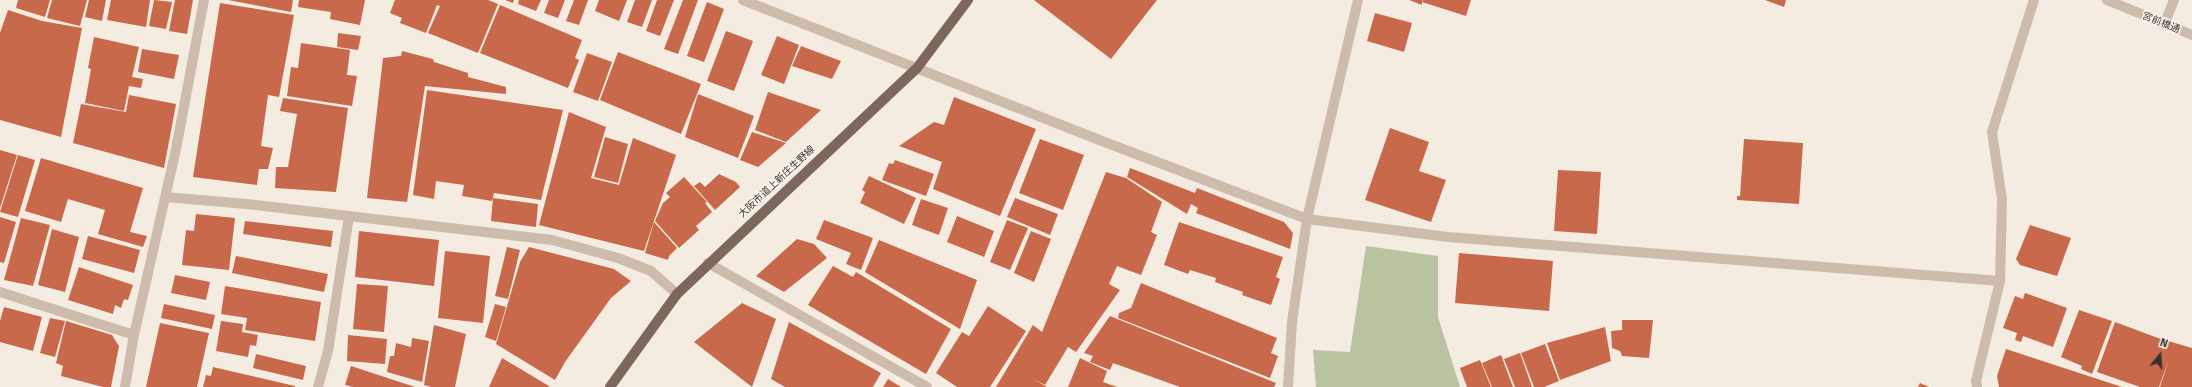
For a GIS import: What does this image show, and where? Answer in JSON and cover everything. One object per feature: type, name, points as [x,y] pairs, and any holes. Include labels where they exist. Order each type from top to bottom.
[{"type":"main road","name":"大阪市道上新庄生野線","points":[[610,387],[677,294],[708,263],[917,68],[968,0]]},
{"type":"street","points":[[125,387],[134,335],[165,197],[204,0]]},
{"type":"street","points":[[744,0],[1102,142],[1307,219],[1456,238],[2000,281]]},
{"type":"street","points":[[1288,387],[1292,322],[1307,219],[1358,0]]},
{"type":"street","points":[[1977,387],[1976,381],[2000,281],[2002,199],[1992,132],[2034,0]]},
{"type":"street","name":"宮前橋通","points":[[2107,0],[2164,25],[2192,35]]},
{"type":"street","points":[[2164,25],[2174,0]]},
{"type":"street","points":[[165,197],[349,216],[552,240],[618,258],[651,271],[677,294]]},
{"type":"street","points":[[318,387],[328,351],[349,216]]},
{"type":"street","points":[[708,263],[927,387]]},
{"type":"street","points":[[0,292],[134,335]]},
{"type":"green space","points":[[1366,246],[1438,256],[1438,317],[1460,387],[1316,387],[1313,350],[1350,352]]},
{"type":"building","points":[[18,0],[50,0],[45,17],[16,8]]},
{"type":"building","points":[[52,0],[87,0],[80,26],[47,18]]},
{"type":"building","points":[[89,0],[106,0],[102,21],[85,17]]},
{"type":"building","points":[[111,0],[150,0],[146,27],[107,20]]},
{"type":"building","points":[[154,0],[172,2],[166,29],[149,26]]},
{"type":"building","points":[[175,0],[193,0],[187,34],[169,31]]},
{"type":"building","points":[[228,0],[293,0],[291,12]]},
{"type":"building","points":[[299,0],[365,0],[360,25],[330,19],[331,12],[298,7]]},
{"type":"building","points":[[395,0],[488,0],[498,4],[478,53],[428,33],[440,6],[437,5],[426,33],[400,23],[402,18],[390,13]]},
{"type":"building","points":[[505,0],[514,0],[513,3]]},
{"type":"building","points":[[519,0],[541,0],[536,11],[518,4]]},
{"type":"building","points":[[549,0],[565,0],[558,18],[544,13]]},
{"type":"building","points":[[574,0],[588,0],[579,25],[566,21]]},
{"type":"building","points":[[599,0],[627,0],[619,21],[595,11]]},
{"type":"building","points":[[635,0],[652,0],[642,27],[627,22]]},
{"type":"building","points":[[657,0],[674,0],[660,36],[646,31]]},
{"type":"building","points":[[683,0],[698,0],[678,54],[664,49]]},
{"type":"building","points":[[1034,0],[1157,0],[1111,59]]},
{"type":"building","points":[[1409,0],[1422,0],[1422,5]]},
{"type":"building","points":[[1423,0],[1471,0],[1466,16],[1422,2]]},
{"type":"building","points":[[1765,0],[1786,0],[1784,7]]},
{"type":"building","points":[[707,2],[724,9],[704,62],[687,56]]},
{"type":"building","points":[[220,3],[294,15],[279,97],[268,95],[261,146],[273,148],[268,169],[259,169],[257,185],[193,177]]},
{"type":"building","points":[[500,5],[582,40],[575,58],[579,60],[568,88],[480,53]]},
{"type":"building","points":[[8,10],[42,21],[82,28],[61,137],[0,120],[0,33]]},
{"type":"building","points":[[1375,13],[1412,23],[1404,52],[1367,41]]},
{"type":"building","points":[[726,31],[753,41],[734,91],[707,81]]},
{"type":"building","points":[[338,33],[361,36],[358,50],[337,47]]},
{"type":"building","points":[[777,36],[799,45],[784,84],[761,75]]},
{"type":"building","points":[[94,37],[139,47],[132,77],[143,79],[141,88],[129,86],[124,111],[85,103],[91,69],[88,68]]},
{"type":"building","points":[[301,43],[350,50],[347,75],[357,76],[352,106],[287,96],[291,67],[298,68]]},
{"type":"building","points":[[801,46],[841,61],[832,79],[792,66]]},
{"type":"building","points":[[142,49],[179,55],[174,79],[138,72]]},
{"type":"building","points":[[402,51],[433,59],[434,62],[468,73],[468,77],[506,87],[506,94],[425,86],[407,202],[367,198],[383,58],[401,56]]},
{"type":"building","points":[[618,52],[701,84],[681,134],[600,100]]},
{"type":"building","points":[[587,53],[612,62],[598,101],[573,92]]},
{"type":"building","points":[[427,90],[563,110],[541,200],[494,193],[492,201],[462,196],[464,185],[436,181],[434,199],[413,195]]},
{"type":"building","points":[[768,92],[821,110],[786,142],[755,130]]},
{"type":"building","points":[[698,94],[754,116],[738,158],[685,137]]},
{"type":"building","points":[[129,95],[176,104],[164,168],[73,143],[81,104],[126,112]]},
{"type":"building","points":[[954,97],[1036,129],[1000,216],[933,189],[942,162],[899,146],[934,122],[944,125]]},
{"type":"building","points":[[283,98],[348,108],[336,192],[275,188],[276,167],[288,167],[297,114],[280,111]]},
{"type":"building","points":[[569,112],[606,127],[591,178],[619,185],[633,138],[676,155],[644,251],[539,225]]},
{"type":"building","points":[[1390,128],[1429,142],[1419,171],[1446,180],[1431,222],[1365,200]]},
{"type":"building","points":[[752,132],[786,143],[758,167],[740,160]]},
{"type":"building","points":[[605,137],[628,144],[618,183],[594,177]]},
{"type":"building","points":[[1040,139],[1084,155],[1063,210],[1019,193]]},
{"type":"building","points":[[1744,139],[1803,143],[1799,204],[1737,200],[1737,196],[1740,196]]},
{"type":"building","points":[[0,150],[17,155],[0,208]]},
{"type":"building","points":[[18,155],[35,160],[18,217],[0,212]]},
{"type":"building","points":[[41,158],[143,188],[130,232],[147,236],[143,247],[98,234],[105,210],[68,199],[61,222],[25,211]]},
{"type":"building","points":[[895,160],[934,174],[926,196],[882,180],[889,163],[893,164]]},
{"type":"building","points":[[1130,168],[1195,193],[1197,188],[1284,222],[1293,233],[1290,249],[1196,213],[1198,208],[1191,204],[1187,214],[1127,177]]},
{"type":"building","points":[[1558,170],[1601,172],[1597,234],[1554,231]]},
{"type":"building","points":[[1106,172],[1126,178],[1162,202],[1151,232],[1157,235],[1141,275],[1117,266],[1109,284],[1120,290],[1076,352],[1068,347],[1045,385],[1033,379],[1047,387],[996,387],[1033,325],[1042,332]]},
{"type":"building","points":[[719,174],[736,182],[740,187],[715,210],[694,186],[700,182],[705,187]]},
{"type":"building","points":[[869,176],[916,198],[904,224],[860,203],[865,192],[862,190]]},
{"type":"building","points":[[684,177],[707,202],[705,203],[712,212],[696,226],[699,230],[679,248],[655,221],[663,203],[670,197],[666,193]]},
{"type":"building","points":[[493,198],[538,204],[536,227],[491,221]]},
{"type":"building","points":[[1015,198],[1058,214],[1050,235],[1007,217]]},
{"type":"building","points":[[921,199],[948,208],[939,235],[912,225]]},
{"type":"building","points":[[196,214],[235,218],[229,270],[182,265],[186,230],[194,231]]},
{"type":"building","points":[[957,216],[994,231],[984,257],[947,242]]},
{"type":"building","points":[[0,217],[16,222],[4,263],[0,262]]},
{"type":"building","points":[[21,218],[50,225],[33,286],[4,280]]},
{"type":"building","points":[[824,220],[873,238],[861,270],[846,264],[851,253],[816,239]]},
{"type":"building","points":[[1007,220],[1028,228],[1010,270],[990,262]]},
{"type":"building","points":[[245,221],[333,231],[331,247],[243,234]]},
{"type":"building","points":[[654,222],[677,248],[669,256],[668,260],[645,253]]},
{"type":"building","points":[[1179,222],[1283,257],[1276,277],[1280,279],[1271,305],[1242,295],[1243,292],[1215,282],[1216,278],[1190,270],[1188,274],[1164,265]]},
{"type":"building","points":[[2030,225],[2071,238],[2057,276],[2020,265],[2016,259]]},
{"type":"building","points":[[52,229],[79,237],[65,292],[38,285]]},
{"type":"building","points":[[359,231],[439,240],[434,286],[355,277]]},
{"type":"building","points":[[1031,231],[1051,239],[1034,282],[1014,273]]},
{"type":"building","points":[[88,236],[140,250],[134,273],[82,259]]},
{"type":"building","points":[[797,239],[814,244],[827,258],[784,292],[756,276]]},
{"type":"building","points":[[879,240],[977,280],[960,329],[865,272]]},
{"type":"building","points":[[507,247],[520,250],[508,299],[495,296]]},
{"type":"building","points":[[529,247],[614,269],[631,281],[611,298],[565,362],[555,380],[496,344],[520,262]]},
{"type":"building","points":[[445,251],[490,256],[483,323],[438,318]]},
{"type":"building","points":[[1459,253],[1553,261],[1549,311],[1455,303]]},
{"type":"building","points":[[236,256],[328,274],[324,292],[232,273]]},
{"type":"building","points":[[833,266],[853,277],[856,272],[951,329],[926,374],[808,305]]},
{"type":"building","points":[[79,267],[133,285],[128,300],[124,299],[121,308],[115,305],[113,314],[68,300]]},
{"type":"building","points":[[175,275],[210,282],[206,300],[171,293]]},
{"type":"building","points":[[1141,283],[1277,338],[1271,353],[1278,356],[1270,378],[1118,318],[1119,313],[1131,308]]},
{"type":"building","points":[[357,284],[388,286],[384,332],[353,329]]},
{"type":"building","points":[[225,286],[321,302],[315,341],[245,330],[247,318],[221,314]]},
{"type":"building","points":[[2025,293],[2067,308],[2053,347],[2023,336],[2021,342],[2015,340],[2017,333],[2003,328],[2015,296],[2023,299]]},
{"type":"building","points":[[742,303],[776,319],[752,387],[694,342]]},
{"type":"building","points":[[164,304],[215,315],[212,329],[161,318]]},
{"type":"building","points":[[495,304],[506,307],[496,341],[485,337]]},
{"type":"building","points":[[988,306],[1026,331],[990,387],[957,387],[936,373],[962,332],[969,336]]},
{"type":"building","points":[[4,307],[42,317],[33,351],[0,342],[0,321]]},
{"type":"building","points":[[2079,310],[2112,321],[2092,374],[2081,369],[2082,366],[2061,357]]},
{"type":"building","points":[[1110,316],[1276,383],[1274,387],[1180,387],[1113,363],[1110,370],[1090,362],[1093,356],[1084,353]]},
{"type":"building","points":[[50,318],[65,321],[55,357],[40,353]]},
{"type":"building","points":[[1622,320],[1653,320],[1649,358],[1622,356],[1620,351],[1612,348],[1611,331],[1622,330]]},
{"type":"building","points":[[66,321],[112,335],[119,346],[111,387],[103,387],[61,376],[63,366],[56,363]]},
{"type":"building","points":[[221,321],[243,324],[242,332],[258,335],[256,346],[250,345],[248,357],[216,351]]},
{"type":"building","points":[[789,322],[881,373],[873,387],[785,387],[771,379]]},
{"type":"building","points":[[2115,322],[2158,338],[2192,348],[2192,387],[2160,387],[2169,359],[2159,387],[2140,387],[2097,372]]},
{"type":"building","points":[[160,323],[209,333],[197,387],[146,387]]},
{"type":"building","points":[[434,325],[466,334],[455,387],[431,387],[424,385]]},
{"type":"building","points":[[1605,327],[1611,361],[1560,380],[1547,343]]},
{"type":"building","points":[[348,335],[387,339],[385,364],[347,361]]},
{"type":"building","points":[[412,338],[429,341],[422,382],[387,372],[390,356],[394,356],[396,343],[411,347]]},
{"type":"building","points":[[1545,344],[1559,381],[1544,387],[1534,387],[1521,353]]},
{"type":"building","points":[[2006,349],[2122,387],[1999,387],[1997,376]]},
{"type":"building","points":[[1520,353],[1532,387],[1515,387],[1504,359]]},
{"type":"building","points":[[256,354],[306,366],[303,380],[253,368]]},
{"type":"building","points":[[1501,355],[1513,387],[1492,387],[1482,363]]},
{"type":"building","points":[[502,358],[549,386],[489,387]]},
{"type":"building","points":[[1080,358],[1107,371],[1103,382],[1117,387],[1068,387]]},
{"type":"building","points":[[1480,360],[1491,387],[1467,387],[1460,368]]},
{"type":"building","points":[[351,366],[415,387],[353,387],[345,385]]},
{"type":"building","points":[[213,367],[295,387],[203,387],[206,375],[211,376]]},
{"type":"building","points":[[888,379],[901,387],[883,387]]},
{"type":"building","points":[[1920,383],[1929,387],[1918,387]]}]
